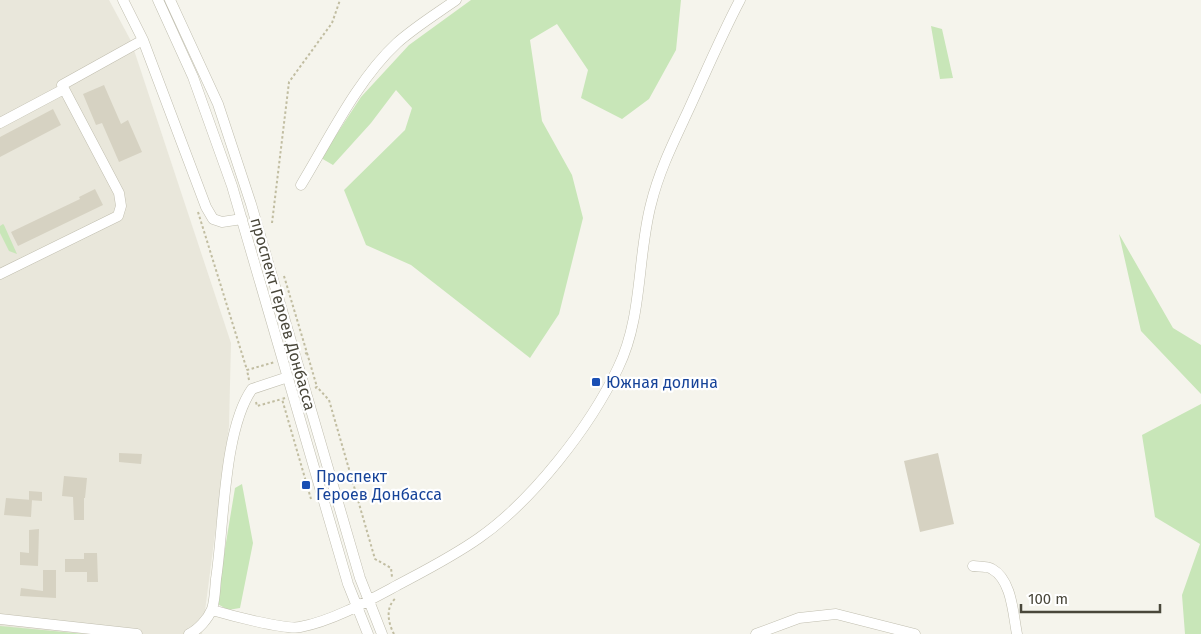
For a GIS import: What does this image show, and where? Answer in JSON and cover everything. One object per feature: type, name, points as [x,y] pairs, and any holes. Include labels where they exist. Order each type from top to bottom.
[{"type":"street","points":[[123,0],[142,40],[206,207],[213,220],[222,222],[242,219]]},
{"type":"street","name":"проспект Героев Донбасса","points":[[158,0],[206,110],[242,219],[356,607],[368,634]]},
{"type":"street","name":"проспект Героев Донбасса","points":[[170,0],[214,96],[251,204],[367,601],[382,634]]},
{"type":"street","points":[[301,185],[366,80],[382,60],[398,43],[456,0]]},
{"type":"street","points":[[212,610],[248,619],[299,628],[356,607],[454,554],[503,519],[535,488],[562,454],[607,388],[624,353],[634,319],[646,228],[659,177],[740,0]]},
{"type":"street","points":[[0,274],[118,216],[121,206],[119,193],[62,85],[142,40]]},
{"type":"street","points":[[0,122],[64,88]]},
{"type":"street","points":[[189,634],[200,627],[212,610],[220,554],[225,490],[241,410],[252,389],[288,377]]},
{"type":"street","points":[[972,566],[991,568],[1000,576],[1007,588],[1017,634]]},
{"type":"street","points":[[756,634],[799,618],[836,614],[915,634]]},
{"type":"street","points":[[0,619],[138,634]]},
{"type":"path","points":[[272,222],[288,82],[332,23],[340,0]]},
{"type":"path","points":[[307,353],[317,387]]},
{"type":"shaded area","points":[[0,0],[109,0],[131,41],[231,343],[229,426],[202,634],[0,634]]},
{"type":"green space","points":[[471,0],[681,0],[676,50],[649,99],[622,119],[581,98],[588,70],[557,24],[530,40],[542,121],[572,175],[583,218],[559,314],[530,358],[411,265],[366,245],[344,190],[405,130],[412,108],[396,90],[371,123],[333,165],[321,158],[361,97],[409,45]]},
{"type":"green space","points":[[931,26],[942,29],[953,78],[940,79]]},
{"type":"green space","points":[[3,224],[17,254],[9,251],[0,233],[0,226]]},
{"type":"green space","points":[[1119,234],[1173,328],[1201,345],[1201,394],[1141,331]]},
{"type":"green space","points":[[1201,404],[1201,634],[1185,634],[1182,595],[1200,544],[1155,517],[1142,435]]},
{"type":"green space","points":[[242,484],[253,543],[240,608],[228,610],[216,603],[235,488]]},
{"type":"green space","points":[[0,626],[85,634],[0,634]]},
{"type":"building","points":[[104,85],[121,124],[128,120],[142,152],[119,162],[102,123],[96,125],[83,94]]},
{"type":"building","points":[[53,109],[61,125],[0,157],[0,137]]},
{"type":"building","points":[[95,189],[103,205],[18,246],[11,232],[80,199],[79,197]]},
{"type":"building","points":[[119,453],[142,454],[141,464],[119,462]]},
{"type":"building","points":[[938,453],[954,524],[920,532],[904,461]]},
{"type":"building","points":[[64,476],[87,478],[84,498],[84,520],[74,520],[73,497],[62,496]]},
{"type":"building","points":[[29,491],[42,492],[42,501],[29,500]]},
{"type":"building","points":[[6,498],[32,500],[31,517],[4,515]]},
{"type":"building","points":[[39,529],[38,566],[20,565],[20,552],[29,553],[29,530]]},
{"type":"building","points":[[84,553],[97,553],[98,582],[87,582],[87,572],[65,572],[65,559],[84,559]]},
{"type":"building","points":[[43,570],[56,570],[56,598],[20,596],[21,588],[43,591]]},
{"type":"place","name":"Южная долина","points":[[596,382]]},
{"type":"place","name":"Проспект Героев Донбасса","points":[[306,485]]}]
